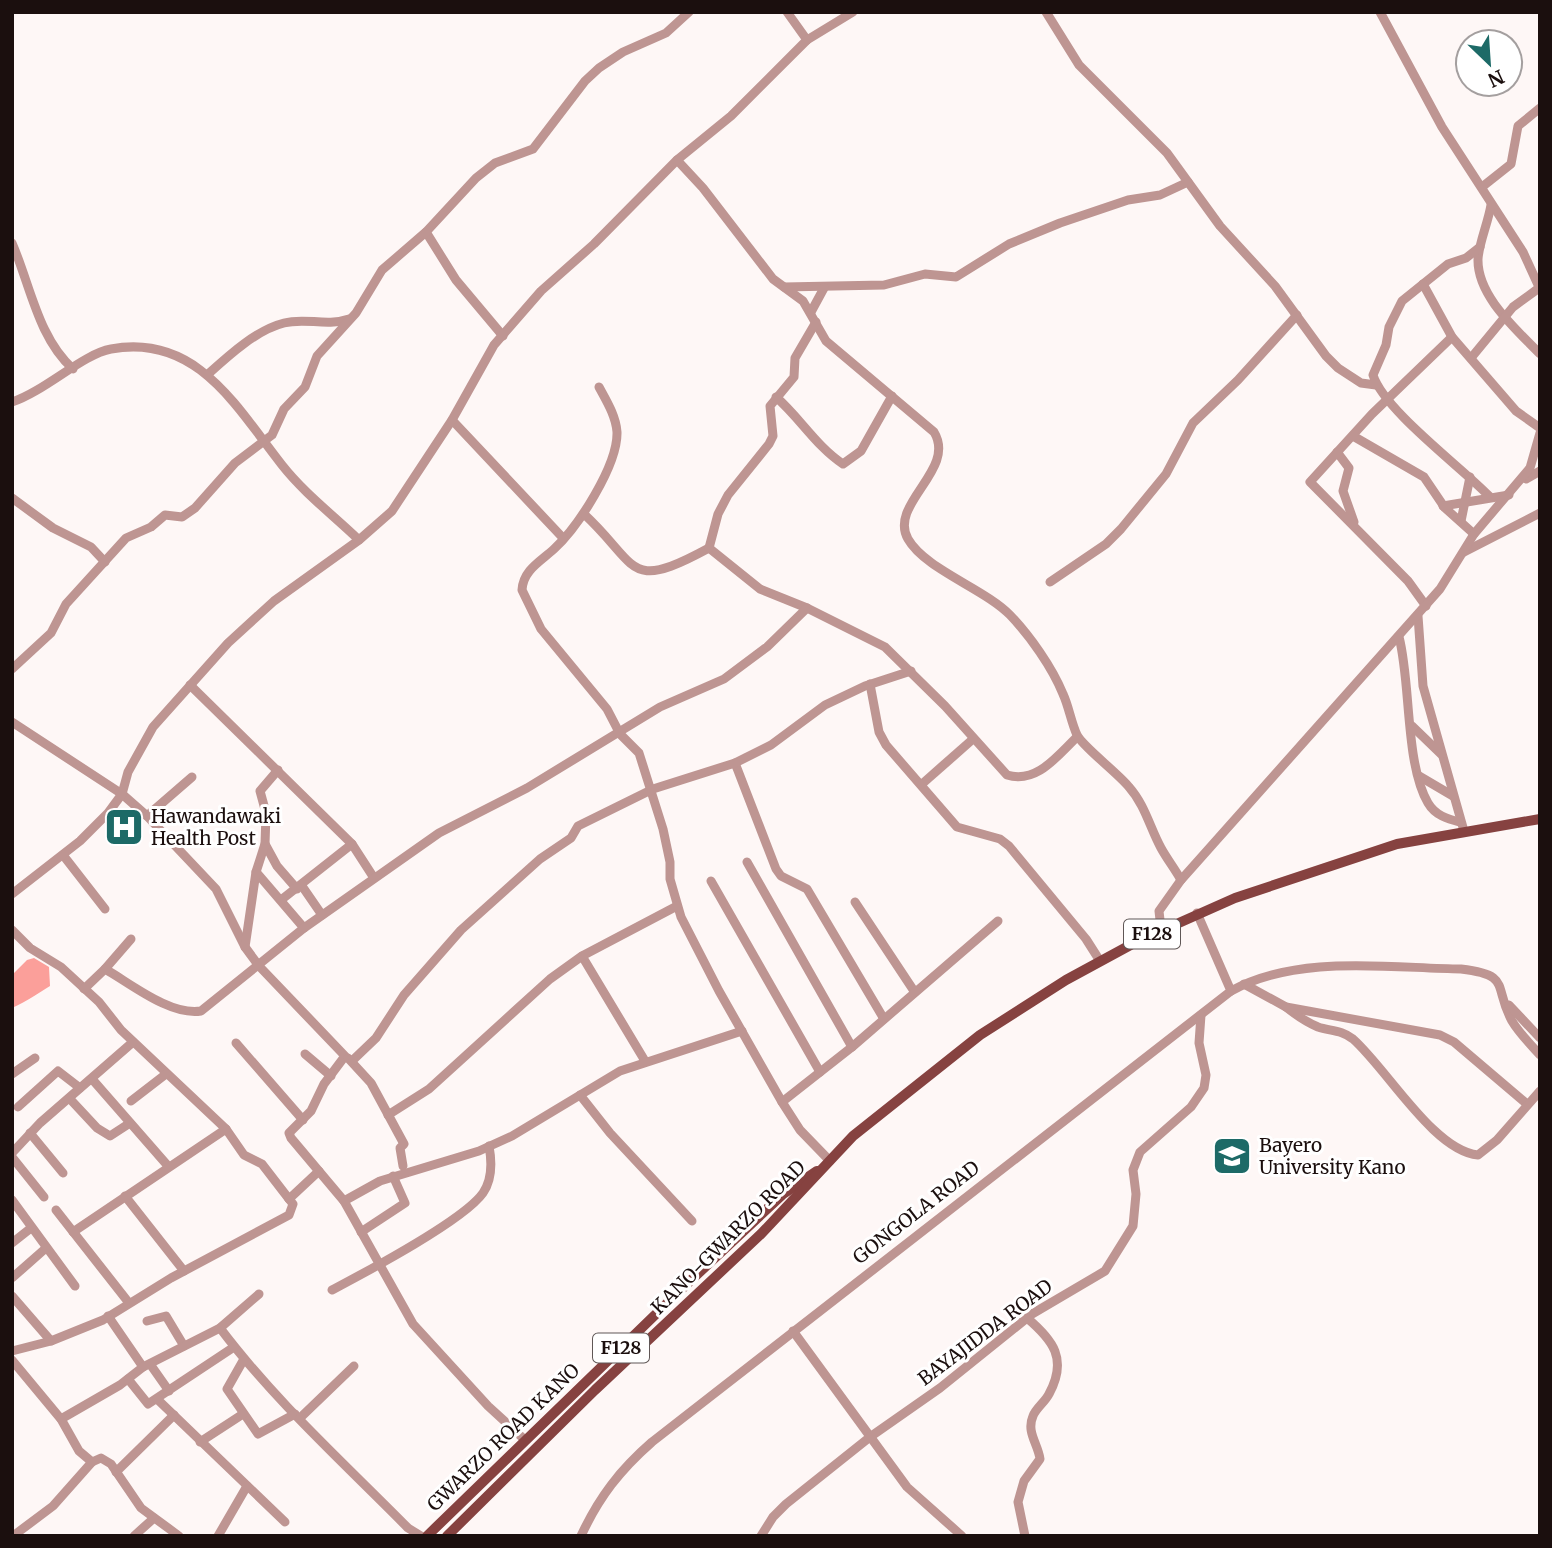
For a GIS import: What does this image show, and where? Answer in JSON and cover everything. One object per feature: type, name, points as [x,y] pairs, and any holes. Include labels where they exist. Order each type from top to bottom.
[{"type":"main road","name":"F128","points":[[826,1165],[853,1136],[951,1056],[1020,1009],[1100,961],[1161,929],[1197,913],[1364,852],[1462,827],[1540,819]]},
{"type":"main road","name":"GWARZO ROAD KANO","points":[[427,1536],[783,1194],[826,1165]]},
{"type":"main road","name":"KANO-GWARZO ROAD","points":[[447,1536],[761,1234],[826,1165]]},
{"type":"street","points":[[12,669],[51,633],[66,604],[130,534],[147,529],[165,515],[182,517],[195,508],[235,463],[278,428],[284,409],[305,387],[317,356],[349,319],[382,270],[426,232],[458,196],[488,167],[525,153],[538,144],[585,81],[611,58],[666,33],[689,12]]},
{"type":"street","points":[[787,12],[807,40]]},
{"type":"street","points":[[12,894],[97,825],[122,794],[128,772],[153,727],[260,612],[359,540],[392,511],[452,420],[503,335],[541,290],[608,230],[677,160],[731,116],[807,40],[852,12]]},
{"type":"street","points":[[1046,12],[1079,65],[1167,153],[1231,240],[1275,286],[1338,368],[1361,383],[1376,386],[1489,496]]},
{"type":"street","points":[[1380,12],[1442,127],[1482,187],[1490,205],[1523,252],[1539,289],[1526,295],[1471,358]]},
{"type":"street","points":[[1482,187],[1511,164],[1518,127],[1540,108]]},
{"type":"street","points":[[677,160],[704,188],[728,223],[782,287],[803,301],[827,341],[939,439],[936,465],[916,493],[905,523],[910,542],[1011,616],[1061,690],[1077,737],[1139,800],[1161,849],[1181,880]]},
{"type":"street","points":[[782,287],[884,285],[925,274],[956,277],[998,250],[1060,223],[1128,200],[1160,195],[1188,181]]},
{"type":"street","points":[[1490,205],[1486,232],[1480,247],[1479,270],[1482,280],[1505,317],[1540,354]]},
{"type":"street","points":[[1486,232],[1501,221]]},
{"type":"street","points":[[426,232],[456,280],[503,335]]},
{"type":"street","points":[[12,243],[37,315],[62,358],[73,369]]},
{"type":"street","points":[[1376,386],[1374,367],[1386,345],[1389,327],[1402,301],[1448,264],[1466,258],[1480,247]]},
{"type":"street","points":[[1161,929],[1160,911],[1181,880],[1418,616],[1474,534],[1530,468],[1540,431],[1516,411],[1451,337],[1423,284]]},
{"type":"street","points":[[811,312],[824,288]]},
{"type":"street","points":[[1049,582],[1106,544],[1129,520],[1166,474],[1193,423],[1238,380],[1297,315]]},
{"type":"street","points":[[207,375],[242,346],[285,322],[328,325],[349,319]]},
{"type":"street","points":[[709,548],[718,514],[728,495],[767,450],[773,436],[769,406],[794,377],[794,358],[816,322]]},
{"type":"street","points":[[1426,606],[1408,581],[1310,483],[1388,399],[1451,337]]},
{"type":"street","points":[[12,402],[36,392],[103,351],[135,348],[174,354],[207,375],[311,497],[359,540]]},
{"type":"street","points":[[599,387],[617,434],[603,479],[584,514],[527,572],[522,590],[541,629],[607,709],[620,734],[639,753],[653,789],[677,906],[697,950],[782,1102],[826,1165]]},
{"type":"street","points":[[776,397],[796,414],[809,435],[843,464],[862,451],[892,396]]},
{"type":"street","points":[[452,420],[563,538]]},
{"type":"street","points":[[1353,436],[1413,468],[1424,477],[1443,506],[1474,534]]},
{"type":"street","points":[[1337,452],[1349,468],[1343,491],[1358,530]]},
{"type":"street","points":[[1518,484],[1540,471]]},
{"type":"street","points":[[1461,521],[1471,477]]},
{"type":"street","points":[[1443,506],[1489,496],[1508,495]]},
{"type":"street","points":[[12,498],[53,528],[91,547],[105,562]]},
{"type":"street","points":[[1464,552],[1540,513]]},
{"type":"street","points":[[584,514],[620,555],[641,572],[656,572],[709,548]]},
{"type":"street","points":[[709,548],[760,589],[807,608],[884,647],[911,670],[1002,772],[1017,778],[1037,773],[1077,737]]},
{"type":"street","points":[[105,969],[131,988],[177,1008],[195,1012],[259,966],[304,928],[439,833],[499,803],[620,734],[660,707],[724,679],[767,647],[807,608]]},
{"type":"street","points":[[1418,616],[1423,686],[1462,827]]},
{"type":"street","points":[[1399,637],[1419,776],[1424,793],[1434,811],[1462,827]]},
{"type":"street","points":[[525,1440],[421,1335],[344,1200],[289,1133],[303,1120],[331,1076],[349,1058],[376,1038],[404,995],[461,930],[516,879],[570,838],[578,826],[653,789],[735,763],[771,745],[811,713],[870,684],[911,670]]},
{"type":"street","points":[[870,684],[879,732],[886,745],[957,827],[1000,839],[1009,846],[1086,939],[1100,961]]},
{"type":"street","points":[[190,685],[352,844],[374,878]]},
{"type":"street","points":[[12,722],[122,794],[147,816],[216,889],[245,947],[259,966],[371,1083],[404,1144],[400,1148],[403,1166]]},
{"type":"street","points":[[1412,726],[1443,755]]},
{"type":"street","points":[[922,784],[973,738]]},
{"type":"street","points":[[735,763],[780,876],[807,889],[884,1018]]},
{"type":"street","points":[[245,947],[256,872],[265,844],[266,813],[260,791],[278,770]]},
{"type":"street","points":[[147,816],[192,776]]},
{"type":"street","points":[[1419,776],[1453,796]]},
{"type":"street","points":[[265,844],[277,866],[322,915]]},
{"type":"street","points":[[281,900],[352,844]]},
{"type":"street","points":[[63,855],[104,909]]},
{"type":"street","points":[[747,862],[852,1047]]},
{"type":"street","points":[[256,872],[304,928]]},
{"type":"street","points":[[711,881],[820,1072]]},
{"type":"street","points":[[855,902],[914,991]]},
{"type":"street","points":[[388,1115],[429,1089],[550,979],[582,956],[677,906]]},
{"type":"street","points":[[1197,913],[1231,991]]},
{"type":"street","points":[[782,1102],[852,1047],[998,921]]},
{"type":"street","points":[[12,930],[30,948],[61,967],[84,989],[133,1042],[226,1129],[244,1155],[261,1164],[292,1204],[289,1215],[184,1271],[108,1316],[51,1341],[13,1349]]},
{"type":"street","points":[[84,989],[131,939]]},
{"type":"street","points":[[582,956],[645,1061]]},
{"type":"street","name":"GONGOLA ROAD","points":[[581,1536],[603,1493],[631,1461],[793,1331],[1231,991],[1280,972],[1310,968],[1461,969],[1486,972],[1495,977],[1505,1001]]},
{"type":"street","points":[[1244,984],[1312,1024],[1347,1035],[1399,1087],[1429,1126],[1468,1154],[1478,1155],[1497,1140],[1540,1091]]},
{"type":"street","points":[[1505,1001],[1540,1038]]},
{"type":"street","points":[[1505,1001],[1512,1021],[1540,1055]]},
{"type":"street","points":[[1286,1007],[1440,1035],[1454,1042],[1527,1104]]},
{"type":"street","name":"BAYAJIDDA ROAD","points":[[761,1536],[773,1517],[786,1504],[870,1437],[940,1388],[1052,1300],[1099,1277],[1133,1226],[1136,1194],[1133,1171],[1140,1152],[1183,1115],[1205,1088],[1206,1075],[1199,1043],[1201,1015]]},
{"type":"street","points":[[344,1200],[393,1176],[489,1146],[620,1071],[742,1031]]},
{"type":"street","points":[[44,1197],[12,1153],[30,1133],[133,1042]]},
{"type":"street","points":[[236,1043],[303,1120]]},
{"type":"street","points":[[305,1054],[331,1076]]},
{"type":"street","points":[[12,1074],[35,1058]]},
{"type":"street","points":[[18,1107],[58,1071],[80,1088]]},
{"type":"street","points":[[131,1101],[166,1074]]},
{"type":"street","points":[[92,1079],[168,1166]]},
{"type":"street","points":[[580,1095],[610,1133],[692,1221]]},
{"type":"street","points":[[70,1099],[97,1128],[110,1136],[130,1123]]},
{"type":"street","points":[[73,1232],[226,1129]]},
{"type":"street","points":[[30,1133],[62,1173]]},
{"type":"street","points":[[332,1290],[379,1265],[475,1203],[490,1178],[489,1146]]},
{"type":"street","points":[[289,1199],[319,1171]]},
{"type":"street","points":[[361,1232],[405,1203],[393,1176]]},
{"type":"street","points":[[125,1196],[184,1271]]},
{"type":"street","points":[[12,1200],[75,1286]]},
{"type":"street","points":[[56,1210],[129,1303]]},
{"type":"street","points":[[12,1243],[31,1228]]},
{"type":"street","points":[[12,1278],[46,1248]]},
{"type":"street","points":[[61,1419],[146,1366],[220,1328],[259,1294]]},
{"type":"street","points":[[13,1297],[51,1341]]},
{"type":"street","points":[[108,1316],[169,1391]]},
{"type":"street","points":[[147,1321],[166,1316],[184,1346]]},
{"type":"street","points":[[1025,1536],[1018,1502],[1024,1481],[1040,1458],[1031,1439],[1032,1417],[1051,1391],[1058,1360],[1049,1336],[1027,1318]]},
{"type":"street","points":[[220,1328],[244,1359],[298,1416],[408,1528],[421,1536]]},
{"type":"street","points":[[793,1331],[907,1487],[962,1536]]},
{"type":"street","points":[[128,1379],[146,1403],[157,1399],[234,1347]]},
{"type":"street","points":[[244,1359],[227,1389],[258,1434],[298,1416],[354,1366]]},
{"type":"street","points":[[12,1360],[61,1419],[79,1451],[92,1462]]},
{"type":"street","points":[[157,1399],[285,1522]]},
{"type":"street","points":[[116,1472],[174,1415]]},
{"type":"street","points":[[200,1442],[243,1415]]},
{"type":"street","points":[[13,1536],[29,1532],[92,1462],[105,1460],[141,1508],[179,1536]]},
{"type":"street","points":[[218,1536],[247,1486]]},
{"type":"street","points":[[134,1536],[154,1518]]},
{"type":"shaded area","points":[[34,958],[49,967],[50,986],[12,1008],[12,975],[27,960]]},
{"type":"place","name":"Hawandawaki Health Post","points":[[124,827]]},
{"type":"place","name":"Bayero University Kano","points":[[1232,1156]]}]
